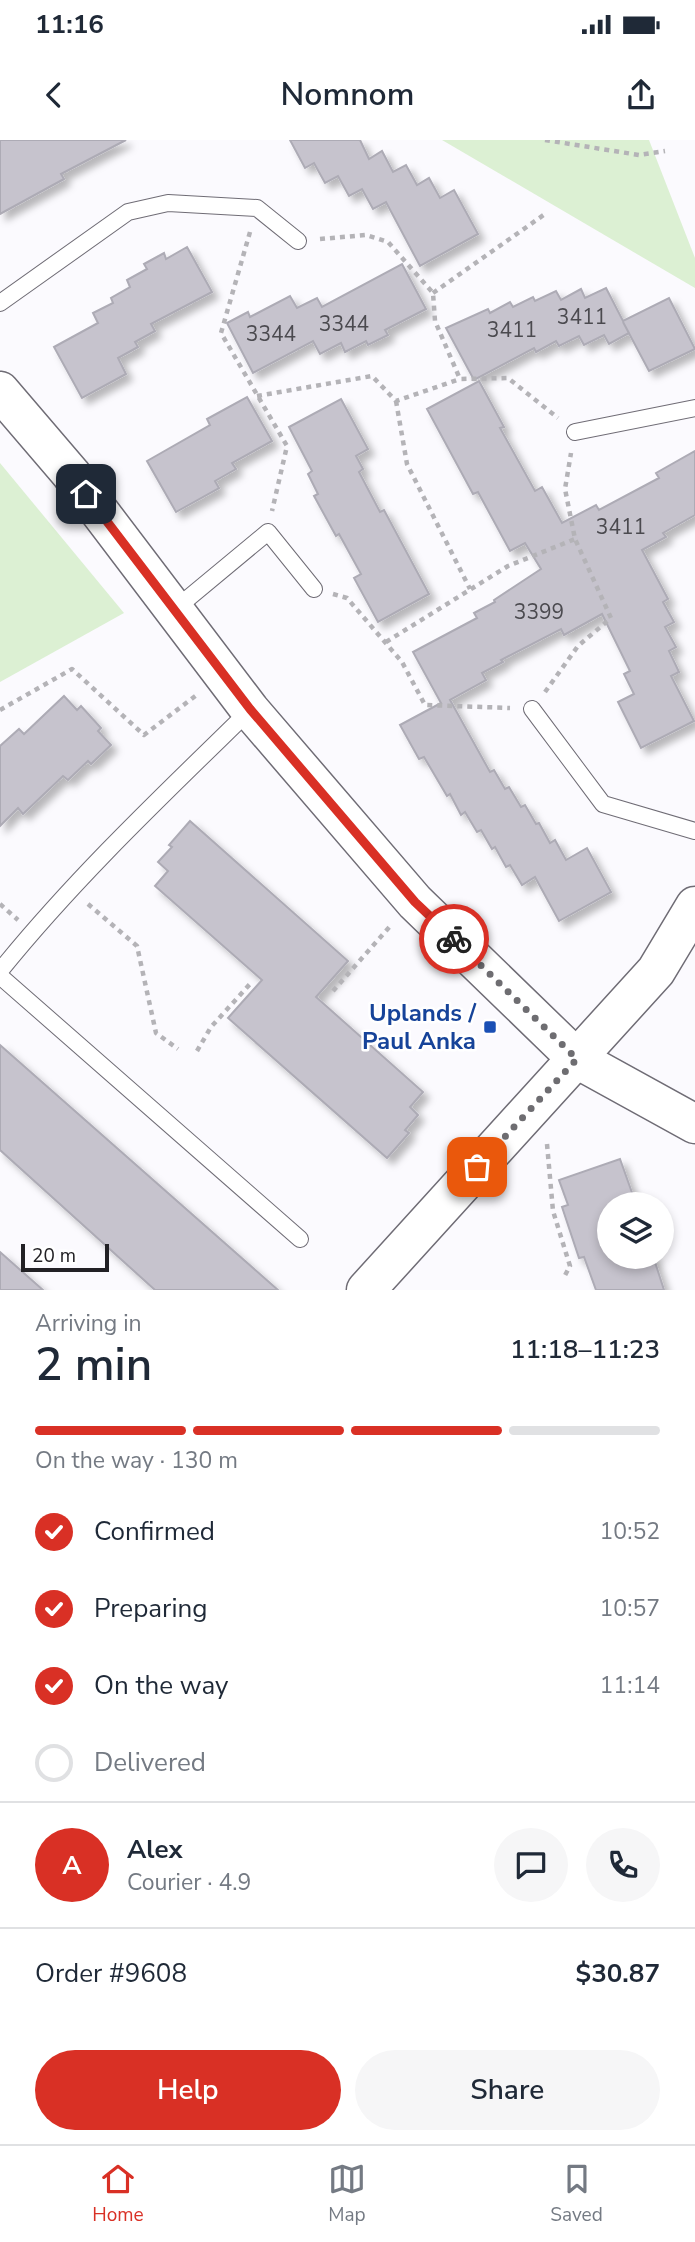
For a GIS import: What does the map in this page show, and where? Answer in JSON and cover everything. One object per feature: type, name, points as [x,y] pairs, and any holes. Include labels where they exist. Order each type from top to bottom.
[{"type":"street","points":[[0,391],[71,474],[250,709],[415,902],[577,1059],[695,1124]]},
{"type":"street","points":[[366,1290],[656,971],[695,906]]},
{"type":"lane","points":[[0,303],[128,212],[168,203],[257,208],[298,241]]},
{"type":"lane","points":[[575,432],[695,408]]},
{"type":"lane","points":[[174,610],[268,532],[314,589]]},
{"type":"lane","points":[[0,971],[31,932],[129,827],[250,709]]},
{"type":"lane","points":[[532,709],[603,804],[695,831]]},
{"type":"lane","points":[[0,976],[300,1239]]},
{"type":"path","points":[[545,140],[639,156],[665,151]]},
{"type":"path","points":[[257,208],[221,332],[287,446],[268,532]]},
{"type":"path","points":[[433,293],[545,214]]},
{"type":"path","points":[[298,241],[366,236],[388,242],[433,293],[435,321],[460,379]]},
{"type":"path","points":[[257,396],[372,376],[396,401],[407,464],[470,589]]},
{"type":"path","points":[[314,589],[347,598],[402,662],[425,705],[532,709],[578,646],[611,618],[575,540],[565,489],[575,432],[508,378],[460,379],[396,401]]},
{"type":"path","points":[[386,642],[508,566],[575,540]]},
{"type":"path","points":[[0,710],[72,669],[144,734],[224,676]]},
{"type":"path","points":[[71,889],[137,946],[156,1033],[178,1049]]},
{"type":"path","points":[[333,991],[415,902]]},
{"type":"path","points":[[197,1051],[211,1027],[250,984]]},
{"type":"path","points":[[548,1144],[553,1211],[570,1266],[563,1279]]},
{"type":"green space","points":[[442,140],[649,140],[695,258],[695,288]]},
{"type":"green space","points":[[0,463],[124,613],[0,682]]},
{"type":"building","points":[[0,140],[126,140],[61,174],[64,179],[0,214]]},
{"type":"building","points":[[290,140],[360,140],[369,159],[382,151],[393,172],[406,165],[417,185],[429,178],[440,198],[454,190],[478,234],[420,266],[386,202],[373,209],[362,189],[349,196],[338,176],[325,183],[314,163],[305,168]]},
{"type":"building","points":[[187,247],[212,292],[151,324],[155,331],[135,342],[138,347],[118,358],[126,374],[82,398],[54,347],[98,323],[93,313],[113,303],[111,298],[130,287],[127,280],[147,269],[144,264],[164,253],[166,259]]},
{"type":"building","points":[[402,264],[426,309],[385,330],[388,335],[368,345],[366,341],[345,352],[341,343],[320,354],[313,341],[253,373],[227,323],[248,312],[250,317],[290,296],[297,308],[317,298],[322,307]]},
{"type":"building","points":[[606,288],[623,321],[669,298],[695,349],[649,371],[629,333],[609,344],[604,335],[584,345],[579,336],[559,346],[556,341],[536,352],[534,348],[474,380],[446,328],[488,309],[490,313],[510,302],[513,307],[533,297],[535,301],[556,291],[561,300],[581,289],[585,298]]},
{"type":"building","points":[[479,381],[504,427],[500,428],[535,491],[542,487],[562,523],[596,505],[599,510],[659,478],[656,473],[695,451],[695,515],[663,533],[666,537],[642,550],[668,599],[663,602],[674,622],[665,627],[676,647],[669,651],[679,672],[671,676],[694,721],[641,748],[618,702],[634,694],[624,674],[630,671],[602,614],[564,635],[561,629],[501,660],[503,662],[482,673],[486,680],[450,700],[490,772],[494,770],[505,789],[509,787],[521,807],[525,805],[550,843],[555,840],[566,860],[587,848],[611,892],[559,921],[535,877],[522,885],[510,865],[506,867],[495,847],[492,849],[481,830],[477,832],[465,812],[461,815],[424,757],[419,759],[400,725],[441,703],[413,652],[477,618],[474,613],[495,602],[494,600],[541,569],[525,543],[510,551],[478,492],[473,494],[427,409]]},
{"type":"building","points":[[247,397],[272,441],[232,463],[236,469],[215,481],[219,488],[176,512],[147,461],[210,425],[207,419]]},
{"type":"building","points":[[341,399],[368,449],[356,456],[363,469],[359,472],[380,512],[384,510],[429,594],[378,622],[354,578],[361,574],[314,496],[318,494],[308,474],[312,471],[289,427]]},
{"type":"building","points":[[64,696],[77,710],[81,706],[101,728],[98,731],[111,745],[91,764],[88,761],[68,780],[63,776],[23,814],[18,808],[0,826],[0,746],[19,729],[24,734]]},
{"type":"building","points":[[190,821],[348,961],[316,997],[423,1092],[410,1107],[418,1115],[405,1130],[409,1133],[387,1158],[228,1018],[262,980],[155,886],[168,871],[158,862]]},
{"type":"building","points":[[0,1045],[278,1290],[155,1290],[0,1150]]},
{"type":"building","points":[[620,1159],[632,1192],[597,1192],[597,1269],[657,1269],[664,1290],[596,1290],[584,1257],[579,1258],[562,1207],[568,1205],[559,1180]]},
{"type":"building","points":[[0,1252],[43,1290],[0,1290]]},
{"type":"way so far","points":[[454,939],[577,1059],[477,1167]]},
{"type":"place","name":"Uplands / Paul Anka","points":[[490,1027]]},
{"type":"route","points":[[86,494],[250,709],[415,902],[454,939]]}]
